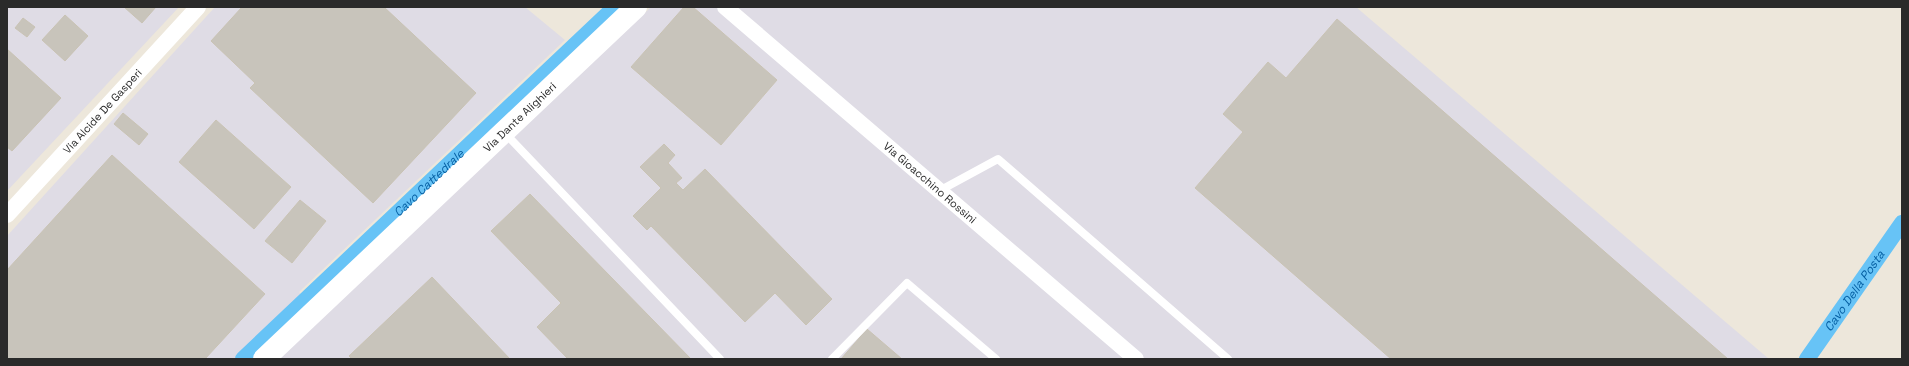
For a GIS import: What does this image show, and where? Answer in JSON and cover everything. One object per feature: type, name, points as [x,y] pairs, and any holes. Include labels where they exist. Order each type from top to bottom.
[{"type":"main road","name":"Via Dante Alighieri","points":[[264,359],[636,7]]},
{"type":"street","name":"Via Alcide De Gasperi","points":[[7,215],[198,7]]},
{"type":"street","name":"Via Gioacchino Rossini","points":[[725,7],[1136,359]]},
{"type":"lane","points":[[504,131],[720,359]]},
{"type":"lane","points":[[940,191],[998,159],[1228,359]]},
{"type":"lane","points":[[832,359],[907,283],[996,359]]},
{"type":"shaded area","points":[[7,7],[179,7],[7,191]]},
{"type":"shaded area","points":[[215,7],[525,7],[565,40],[299,292],[323,317],[651,7],[1356,7],[1769,359],[7,359],[7,236]]},
{"type":"building","points":[[124,7],[156,7],[142,23]]},
{"type":"building","points":[[242,7],[384,7],[476,93],[373,203],[250,88],[255,83],[211,41]]},
{"type":"building","points":[[684,7],[693,7],[777,80],[721,145],[631,67]]},
{"type":"building","points":[[65,15],[88,36],[65,61],[42,40]]},
{"type":"building","points":[[23,18],[35,27],[27,37],[15,28]]},
{"type":"building","points":[[1337,19],[1728,359],[1391,359],[1195,188],[1243,132],[1223,114],[1268,62],[1286,78]]},
{"type":"building","points":[[7,49],[61,98],[12,151],[7,147]]},
{"type":"building","points":[[123,113],[148,134],[139,145],[114,124]]},
{"type":"building","points":[[216,120],[291,187],[254,229],[179,162]]},
{"type":"building","points":[[664,144],[675,155],[668,163],[682,178],[676,183],[683,190],[705,169],[832,299],[806,325],[775,293],[745,322],[651,226],[647,230],[633,216],[661,188],[640,167]]},
{"type":"building","points":[[112,155],[265,294],[205,359],[7,359],[7,270]]},
{"type":"building","points":[[530,194],[691,359],[568,359],[537,327],[561,303],[491,231]]},
{"type":"building","points":[[300,200],[326,221],[292,263],[265,241]]},
{"type":"building","points":[[432,277],[510,359],[352,359],[349,356]]},
{"type":"building","points":[[867,329],[902,359],[841,359]]},
{"type":"waterway","name":"Cavo Cattedrale","points":[[243,359],[615,7]]},
{"type":"waterway","name":"Cavo Della Posta","points":[[1807,359],[1902,223]]}]
